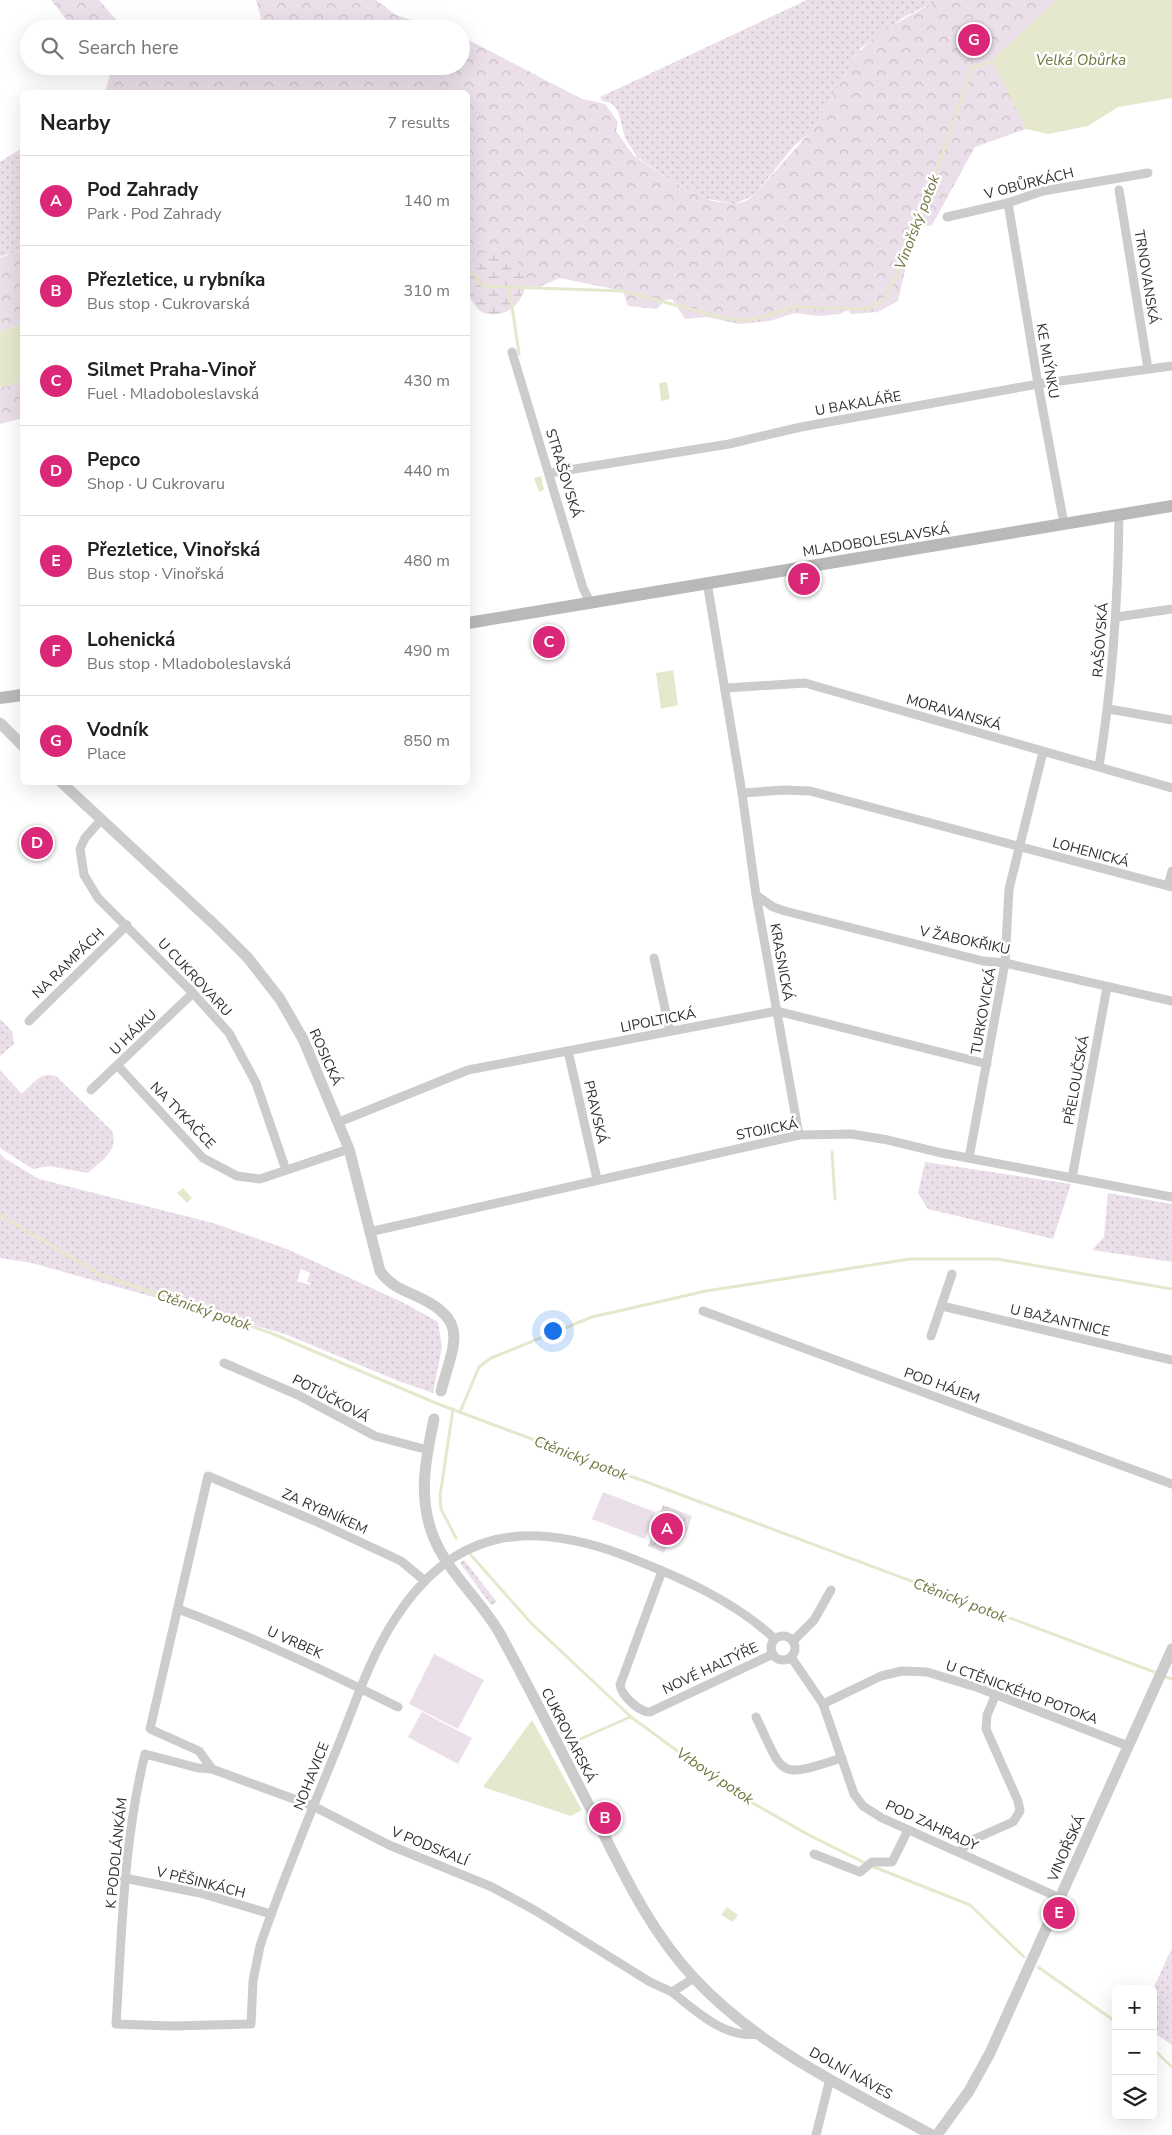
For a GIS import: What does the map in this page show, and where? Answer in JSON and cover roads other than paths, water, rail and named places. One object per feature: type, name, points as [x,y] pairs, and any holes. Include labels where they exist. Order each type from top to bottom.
[{"type":"main road","name":"MLADOBOLESLAVSKÁ","points":[[470,623],[1172,506]]},
{"type":"main road","points":[[0,698],[20,695]]},
{"type":"street","name":"V OBŮRKÁCH","points":[[947,217],[1008,203],[1043,191],[1148,174]]},
{"type":"street","name":"TRNOVANSKÁ","points":[[1119,190],[1148,369]]},
{"type":"street","name":"KE MLÝNKU","points":[[1008,203],[1038,384],[1064,524]]},
{"type":"street","name":"STRAŠOVSKÁ","points":[[512,352],[550,473],[583,588],[590,602]]},
{"type":"street","name":"U BAKALÁŘE","points":[[550,473],[729,444],[801,427],[1038,384],[1172,366]]},
{"type":"street","name":"RAŠOVSKÁ","points":[[1099,766],[1109,709],[1117,617],[1119,515]]},
{"type":"street","points":[[707,582],[742,793]]},
{"type":"street","points":[[1117,617],[1172,609]]},
{"type":"street","name":"MORAVANSKÁ","points":[[726,688],[805,683],[1172,788]]},
{"type":"street","points":[[1109,709],[1172,720]]},
{"type":"street","points":[[0,723],[20,743]]},
{"type":"street","name":"TURKOVICKÁ","points":[[969,1158],[1005,963],[1009,889],[1043,752]]},
{"type":"street","name":"ROSICKÁ","points":[[64,785],[100,821],[216,926],[248,958],[280,999],[303,1039],[349,1149],[380,1271],[391,1284],[430,1302],[451,1321],[454,1338],[441,1392]]},
{"type":"street","name":"LOHENICKÁ","points":[[742,793],[784,790],[810,791],[1170,887]]},
{"type":"street","name":"KRASNICKÁ","points":[[742,793],[756,896],[799,1135]]},
{"type":"street","name":"U CUKROVARU","points":[[100,821],[85,838],[80,849],[84,875],[98,898],[193,992],[228,1033],[256,1084],[286,1170]]},
{"type":"street","points":[[1170,887],[1172,871]]},
{"type":"street","name":"V ŽABOKŘIKU","points":[[756,896],[773,907],[785,911],[983,961],[1005,963],[1172,1001]]},
{"type":"street","name":"NA RAMPÁCH","points":[[29,1021],[126,926]]},
{"type":"street","points":[[654,958],[670,1031]]},
{"type":"street","name":"PŘELOUČSKÁ","points":[[1072,1178],[1107,986]]},
{"type":"street","name":"U HÁJKU","points":[[91,1090],[193,992]]},
{"type":"street","name":"LIPOLTICKÁ","points":[[339,1122],[468,1070],[777,1010],[987,1064]]},
{"type":"street","name":"PRAVSKÁ","points":[[568,1051],[597,1179]]},
{"type":"street","name":"NA TYKAČCE","points":[[118,1066],[203,1158],[222,1169],[246,1178],[260,1179],[349,1149]]},
{"type":"street","name":"STOJICKÁ","points":[[369,1232],[597,1179],[799,1135],[852,1134],[1172,1197]]},
{"type":"street","points":[[931,1336],[952,1274]]},
{"type":"street","name":"U BAŽANTNICE","points":[[942,1306],[1172,1360]]},
{"type":"street","name":"POD HÁJEM","points":[[703,1311],[1172,1484]]},
{"type":"street","name":"POTŮČKOVÁ","points":[[224,1362],[298,1395],[375,1436],[428,1450]]},
{"type":"street","name":"CUKROVARSKÁ","points":[[434,1419],[423,1477],[425,1512],[432,1535],[447,1561],[490,1617],[635,1896],[664,1943],[694,1978],[758,2034]]},
{"type":"street","name":"ZA RYBNÍKEM","points":[[178,1609],[208,1476],[316,1521],[400,1561],[425,1581]]},
{"type":"street","points":[[447,1561],[490,1540],[528,1534],[570,1539],[596,1546],[696,1586],[734,1608],[775,1639]]},
{"type":"street","name":"NOHAVICE","points":[[251,2024],[253,1981],[260,1946],[313,1806],[361,1688],[395,1618],[425,1581],[447,1561]]},
{"type":"street","name":"NOVÉ HALTÝŘE","points":[[662,1571],[620,1685],[624,1695],[644,1712],[650,1712],[773,1654]]},
{"type":"street","points":[[793,1641],[814,1620],[830,1590]]},
{"type":"street","points":[[178,1609],[150,1729],[199,1750],[212,1769]]},
{"type":"street","name":"U VRBEK","points":[[178,1609],[243,1633],[398,1706]]},
{"type":"street","points":[[784,1636],[793,1641],[795,1647],[791,1657],[781,1660],[773,1654],[772,1644],[775,1639],[784,1636]]},
{"type":"street","name":"VINOŘSKÁ","points":[[936,2135],[980,2074],[1172,1648]]},
{"type":"street","name":"POD ZAHRADY","points":[[791,1657],[822,1704],[854,1794],[863,1806],[908,1830],[1060,1898]]},
{"type":"street","name":"U CTĚNICKÉHO POTOKA","points":[[822,1704],[881,1676],[902,1671],[932,1674],[996,1694],[1128,1746]]},
{"type":"street","points":[[959,1852],[972,1840],[1013,1822],[1020,1811],[1018,1800],[986,1729],[987,1715],[996,1694]]},
{"type":"street","points":[[756,1717],[778,1761],[785,1770],[797,1772],[842,1758]]},
{"type":"street","name":"K PODOLÁNKÁM","points":[[212,1769],[198,1768],[146,1754],[136,1791],[124,1878],[116,2024],[171,2026],[251,2024]]},
{"type":"street","name":"V PODSKALÍ","points":[[212,1769],[313,1806],[389,1844],[492,1887],[536,1911],[650,1982],[672,1992],[713,2024],[746,2036],[758,2034]]},
{"type":"street","points":[[814,1854],[860,1872],[867,1865],[892,1862],[908,1830]]},
{"type":"street","name":"V PĚŠINKÁCH","points":[[124,1878],[200,1893],[271,1914]]},
{"type":"street","points":[[672,1992],[694,1978]]},
{"type":"street","name":"DOLNÍ NÁVES","points":[[758,2034],[788,2055],[913,2131],[932,2135]]},
{"type":"street","points":[[816,2135],[830,2079]]},
{"type":"water","name":"Velká Obůrka","points":[[1057,0],[1172,0],[1172,98],[1118,107],[1088,126],[1048,134],[1026,129],[992,60]]},
{"type":"water","points":[[20,324],[20,382],[0,388],[0,332]]},
{"type":"water","points":[[667,382],[670,399],[661,401],[659,383]]},
{"type":"water","points":[[541,476],[544,490],[539,492],[534,478]]},
{"type":"water","points":[[673,670],[678,705],[661,709],[656,673]]},
{"type":"water","points":[[183,1188],[192,1198],[187,1203],[177,1193]]},
{"type":"water","points":[[532,1720],[582,1810],[571,1816],[483,1787]]},
{"type":"water","points":[[727,1907],[738,1915],[733,1922],[721,1915]]},
{"type":"waterway","name":"Vinořský potok","points":[[470,272],[473,273],[482,286],[622,291],[721,317],[748,321],[795,307],[868,309],[884,300],[908,253],[972,68],[996,60]]},
{"type":"waterway","points":[[509,286],[519,354]]},
{"type":"waterway","points":[[832,1152],[835,1199]]},
{"type":"waterway","name":"Ctěnický potok","points":[[0,1215],[101,1275],[271,1333],[438,1404],[1157,1673]]},
{"type":"waterway","points":[[460,1412],[479,1367],[491,1358],[592,1317],[706,1291],[910,1259],[997,1259],[1172,1289]]},
{"type":"waterway","name":"Vrbový potok","points":[[453,1409],[440,1496],[441,1509],[456,1538]]},
{"type":"waterway","name":"Vrbový potok","points":[[470,1554],[532,1624],[631,1717],[732,1791],[805,1833],[869,1865],[970,1905],[1024,1957]]},
{"type":"waterway","name":"Ctěnický potok","points":[[1163,1676],[1172,1679]]},
{"type":"waterway","points":[[567,1745],[630,1717]]},
{"type":"waterway","name":"Vrbový potok","points":[[1038,1967],[1112,2019]]},
{"type":"waterway","name":"Vrbový potok","points":[[1157,2053],[1172,2067]]},
{"type":"place","name":"Vodník","points":[[974,40]]},
{"type":"place","name":"Lohenická","points":[[804,579]]},
{"type":"place","name":"Silmet Praha-Vinoř","points":[[549,642]]},
{"type":"place","name":"Pepco","points":[[37,843]]},
{"type":"place","name":"Pod Zahrady","points":[[667,1529]]},
{"type":"place","name":"Přezletice, u rybníka","points":[[605,1818]]},
{"type":"place","name":"Přezletice, Vinořská","points":[[1059,1913]]}]
